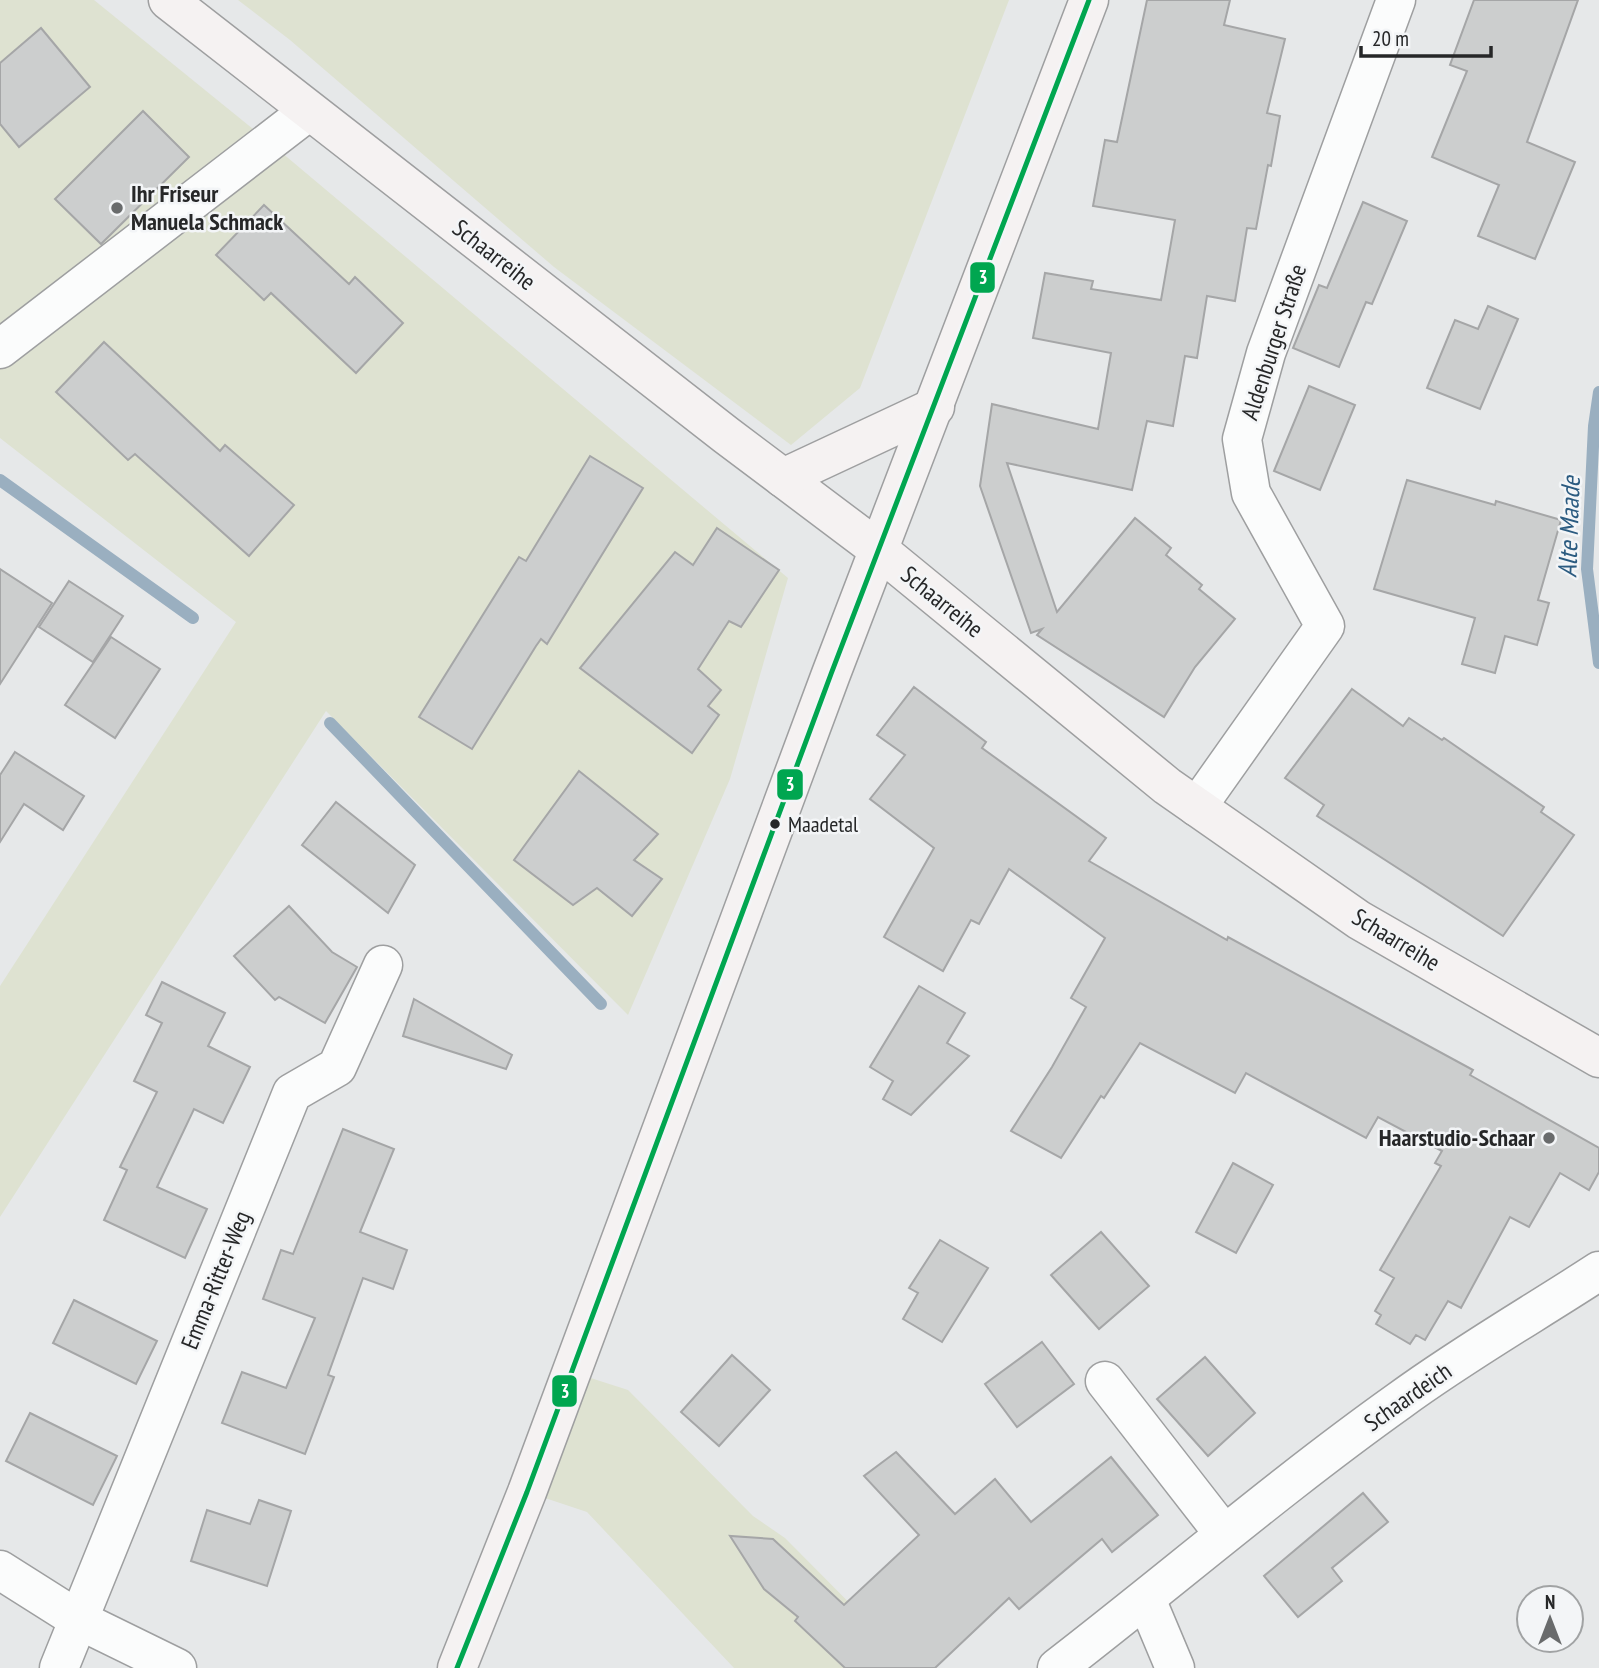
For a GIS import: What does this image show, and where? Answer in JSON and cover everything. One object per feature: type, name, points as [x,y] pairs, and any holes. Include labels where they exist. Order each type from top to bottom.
[{"type":"main road","name":"Schaarreihe","points":[[168,0],[879,550],[1167,786],[1359,920],[1599,1058]]},
{"type":"main road","points":[[457,1668],[527,1492],[879,550],[1089,0]]},
{"type":"main road","points":[[783,478],[935,407]]},
{"type":"street","name":"Aldenburger Straße","points":[[1196,807],[1325,626],[1251,494],[1242,439],[1266,354],[1396,0]]},
{"type":"street","points":[[0,349],[309,111]]},
{"type":"street","name":"Emma-Ritter-Weg","points":[[59,1668],[292,1093],[337,1067],[383,965]]},
{"type":"street","name":"Schaardeich","points":[[1056,1668],[1146,1599],[1224,1534],[1400,1400],[1599,1271]]},
{"type":"street","points":[[1105,1381],[1224,1534]]},
{"type":"street","points":[[0,1570],[79,1620],[177,1668]]},
{"type":"street","points":[[1146,1599],[1175,1668]]},
{"type":"green space","points":[[0,0],[94,0],[253,129],[0,324]]},
{"type":"green space","points":[[238,0],[1009,0],[860,388],[791,445],[554,267],[290,40]]},
{"type":"green space","points":[[275,147],[788,578],[730,779],[628,1015],[326,711],[0,1217],[0,986],[236,622],[0,438],[0,368]]},
{"type":"green space","points":[[572,1372],[628,1390],[753,1516],[785,1538],[914,1668],[734,1668],[587,1512],[527,1492]]},
{"type":"building","points":[[1147,0],[1230,0],[1224,25],[1285,39],[1267,113],[1280,116],[1271,166],[1268,165],[1256,229],[1247,228],[1235,301],[1207,296],[1197,358],[1185,356],[1173,426],[1147,421],[1132,490],[1007,463],[1057,612],[1135,518],[1171,548],[1166,555],[1202,585],[1199,589],[1235,619],[1195,667],[1164,717],[1037,635],[1042,629],[1031,633],[980,486],[992,404],[1098,429],[1111,353],[1033,338],[1045,273],[1093,281],[1091,289],[1161,300],[1175,220],[1093,206],[1105,140],[1117,142]]},
{"type":"building","points":[[1474,0],[1578,0],[1527,142],[1575,162],[1535,259],[1478,236],[1499,185],[1432,157],[1467,71],[1450,65]]},
{"type":"building","points":[[41,28],[90,87],[19,147],[0,124],[0,63]]},
{"type":"building","points":[[143,111],[189,157],[101,244],[55,199]]},
{"type":"building","points":[[1363,202],[1407,221],[1372,304],[1366,302],[1339,367],[1293,348],[1319,285],[1327,288]]},
{"type":"building","points":[[264,205],[349,284],[355,277],[403,323],[356,373],[271,293],[264,300],[216,255]]},
{"type":"building","points":[[1488,306],[1518,319],[1480,409],[1427,388],[1455,320],[1478,329]]},
{"type":"building","points":[[104,342],[220,451],[225,445],[294,505],[249,556],[135,454],[128,460],[56,392]]},
{"type":"building","points":[[1309,386],[1355,405],[1320,490],[1274,471]]},
{"type":"building","points":[[590,456],[643,488],[547,644],[541,639],[472,749],[419,717],[519,557],[526,561]]},
{"type":"building","points":[[1407,480],[1561,520],[1538,600],[1549,603],[1537,645],[1505,636],[1495,673],[1462,664],[1475,618],[1374,589]]},
{"type":"building","points":[[717,528],[779,570],[741,627],[729,621],[698,669],[721,690],[708,706],[719,715],[692,753],[580,668],[675,552],[693,565]]},
{"type":"building","points":[[0,569],[52,603],[0,684]]},
{"type":"building","points":[[69,581],[123,616],[93,662],[39,627]]},
{"type":"building","points":[[111,637],[160,669],[115,738],[65,705]]},
{"type":"building","points":[[914,687],[986,742],[982,748],[1106,838],[1089,861],[1227,940],[1228,937],[1473,1070],[1470,1075],[1599,1148],[1599,1172],[1589,1190],[1560,1173],[1529,1227],[1510,1217],[1461,1308],[1448,1301],[1425,1340],[1416,1335],[1410,1344],[1376,1324],[1381,1315],[1375,1311],[1394,1278],[1380,1270],[1441,1166],[1435,1163],[1442,1151],[1378,1117],[1366,1138],[1246,1073],[1235,1093],[1140,1043],[1104,1098],[1101,1096],[1061,1158],[1011,1131],[1086,1007],[1071,998],[1105,938],[1009,869],[979,924],[971,920],[943,971],[884,937],[934,848],[870,799],[905,755],[877,735]]},
{"type":"building","points":[[1352,689],[1403,726],[1409,718],[1442,740],[1444,738],[1544,807],[1541,812],[1574,835],[1503,936],[1317,816],[1324,805],[1285,778]]},
{"type":"building","points":[[15,752],[84,796],[63,830],[24,804],[0,842],[0,775]]},
{"type":"building","points":[[579,771],[658,834],[634,860],[662,879],[632,916],[597,888],[573,905],[514,860]]},
{"type":"building","points":[[336,802],[415,865],[388,913],[302,845]]},
{"type":"building","points":[[289,906],[332,952],[357,967],[325,1023],[279,997],[275,1000],[234,956]]},
{"type":"building","points":[[162,982],[225,1013],[208,1046],[250,1067],[223,1123],[194,1109],[157,1187],[207,1209],[185,1258],[104,1220],[127,1170],[120,1167],[157,1092],[134,1081],[162,1023],[146,1015]]},
{"type":"building","points":[[919,986],[965,1013],[947,1043],[969,1056],[911,1115],[883,1099],[893,1081],[870,1067]]},
{"type":"building","points":[[414,999],[512,1055],[506,1069],[403,1036]]},
{"type":"building","points":[[343,1129],[394,1149],[360,1232],[407,1250],[393,1289],[363,1278],[328,1375],[334,1377],[305,1454],[222,1423],[242,1372],[286,1388],[315,1318],[263,1299],[281,1250],[293,1254]]},
{"type":"building","points":[[1233,1163],[1273,1185],[1236,1253],[1196,1232]]},
{"type":"building","points":[[1101,1232],[1149,1286],[1099,1329],[1051,1275]]},
{"type":"building","points":[[940,1240],[988,1268],[942,1342],[903,1319],[918,1293],[909,1288]]},
{"type":"building","points":[[74,1300],[157,1341],[136,1384],[53,1343]]},
{"type":"building","points":[[1042,1342],[1074,1384],[1017,1427],[985,1384]]},
{"type":"building","points":[[732,1355],[770,1390],[719,1446],[681,1412]]},
{"type":"building","points":[[1205,1357],[1255,1413],[1208,1456],[1157,1399]]},
{"type":"building","points":[[30,1413],[117,1456],[93,1505],[6,1461]]},
{"type":"building","points":[[896,1452],[955,1514],[995,1479],[1031,1522],[1111,1457],[1158,1515],[1112,1552],[1102,1539],[1019,1609],[1009,1598],[935,1668],[845,1668],[795,1621],[798,1617],[764,1589],[730,1536],[773,1539],[844,1605],[919,1535],[864,1476]]},
{"type":"building","points":[[1363,1493],[1388,1522],[1332,1568],[1342,1581],[1298,1617],[1264,1576]]},
{"type":"building","points":[[259,1500],[291,1511],[267,1586],[191,1561],[207,1510],[250,1524]]},
{"type":"waterway","name":"Alte Maade","points":[[1599,392],[1594,426],[1587,569],[1599,663]]},
{"type":"waterway","points":[[0,480],[193,618]]},
{"type":"waterway","points":[[330,723],[601,1004]]},
{"type":"transit line","name":"3","points":[[457,1668],[527,1492],[831,674],[1089,0]]},
{"type":"place","name":"Ihr Friseur Manuela Schmack","points":[[117,208]]},
{"type":"place","name":"Maadetal","points":[[775,824]]},
{"type":"place","name":"Haarstudio-Schaar","points":[[1549,1138]]}]
